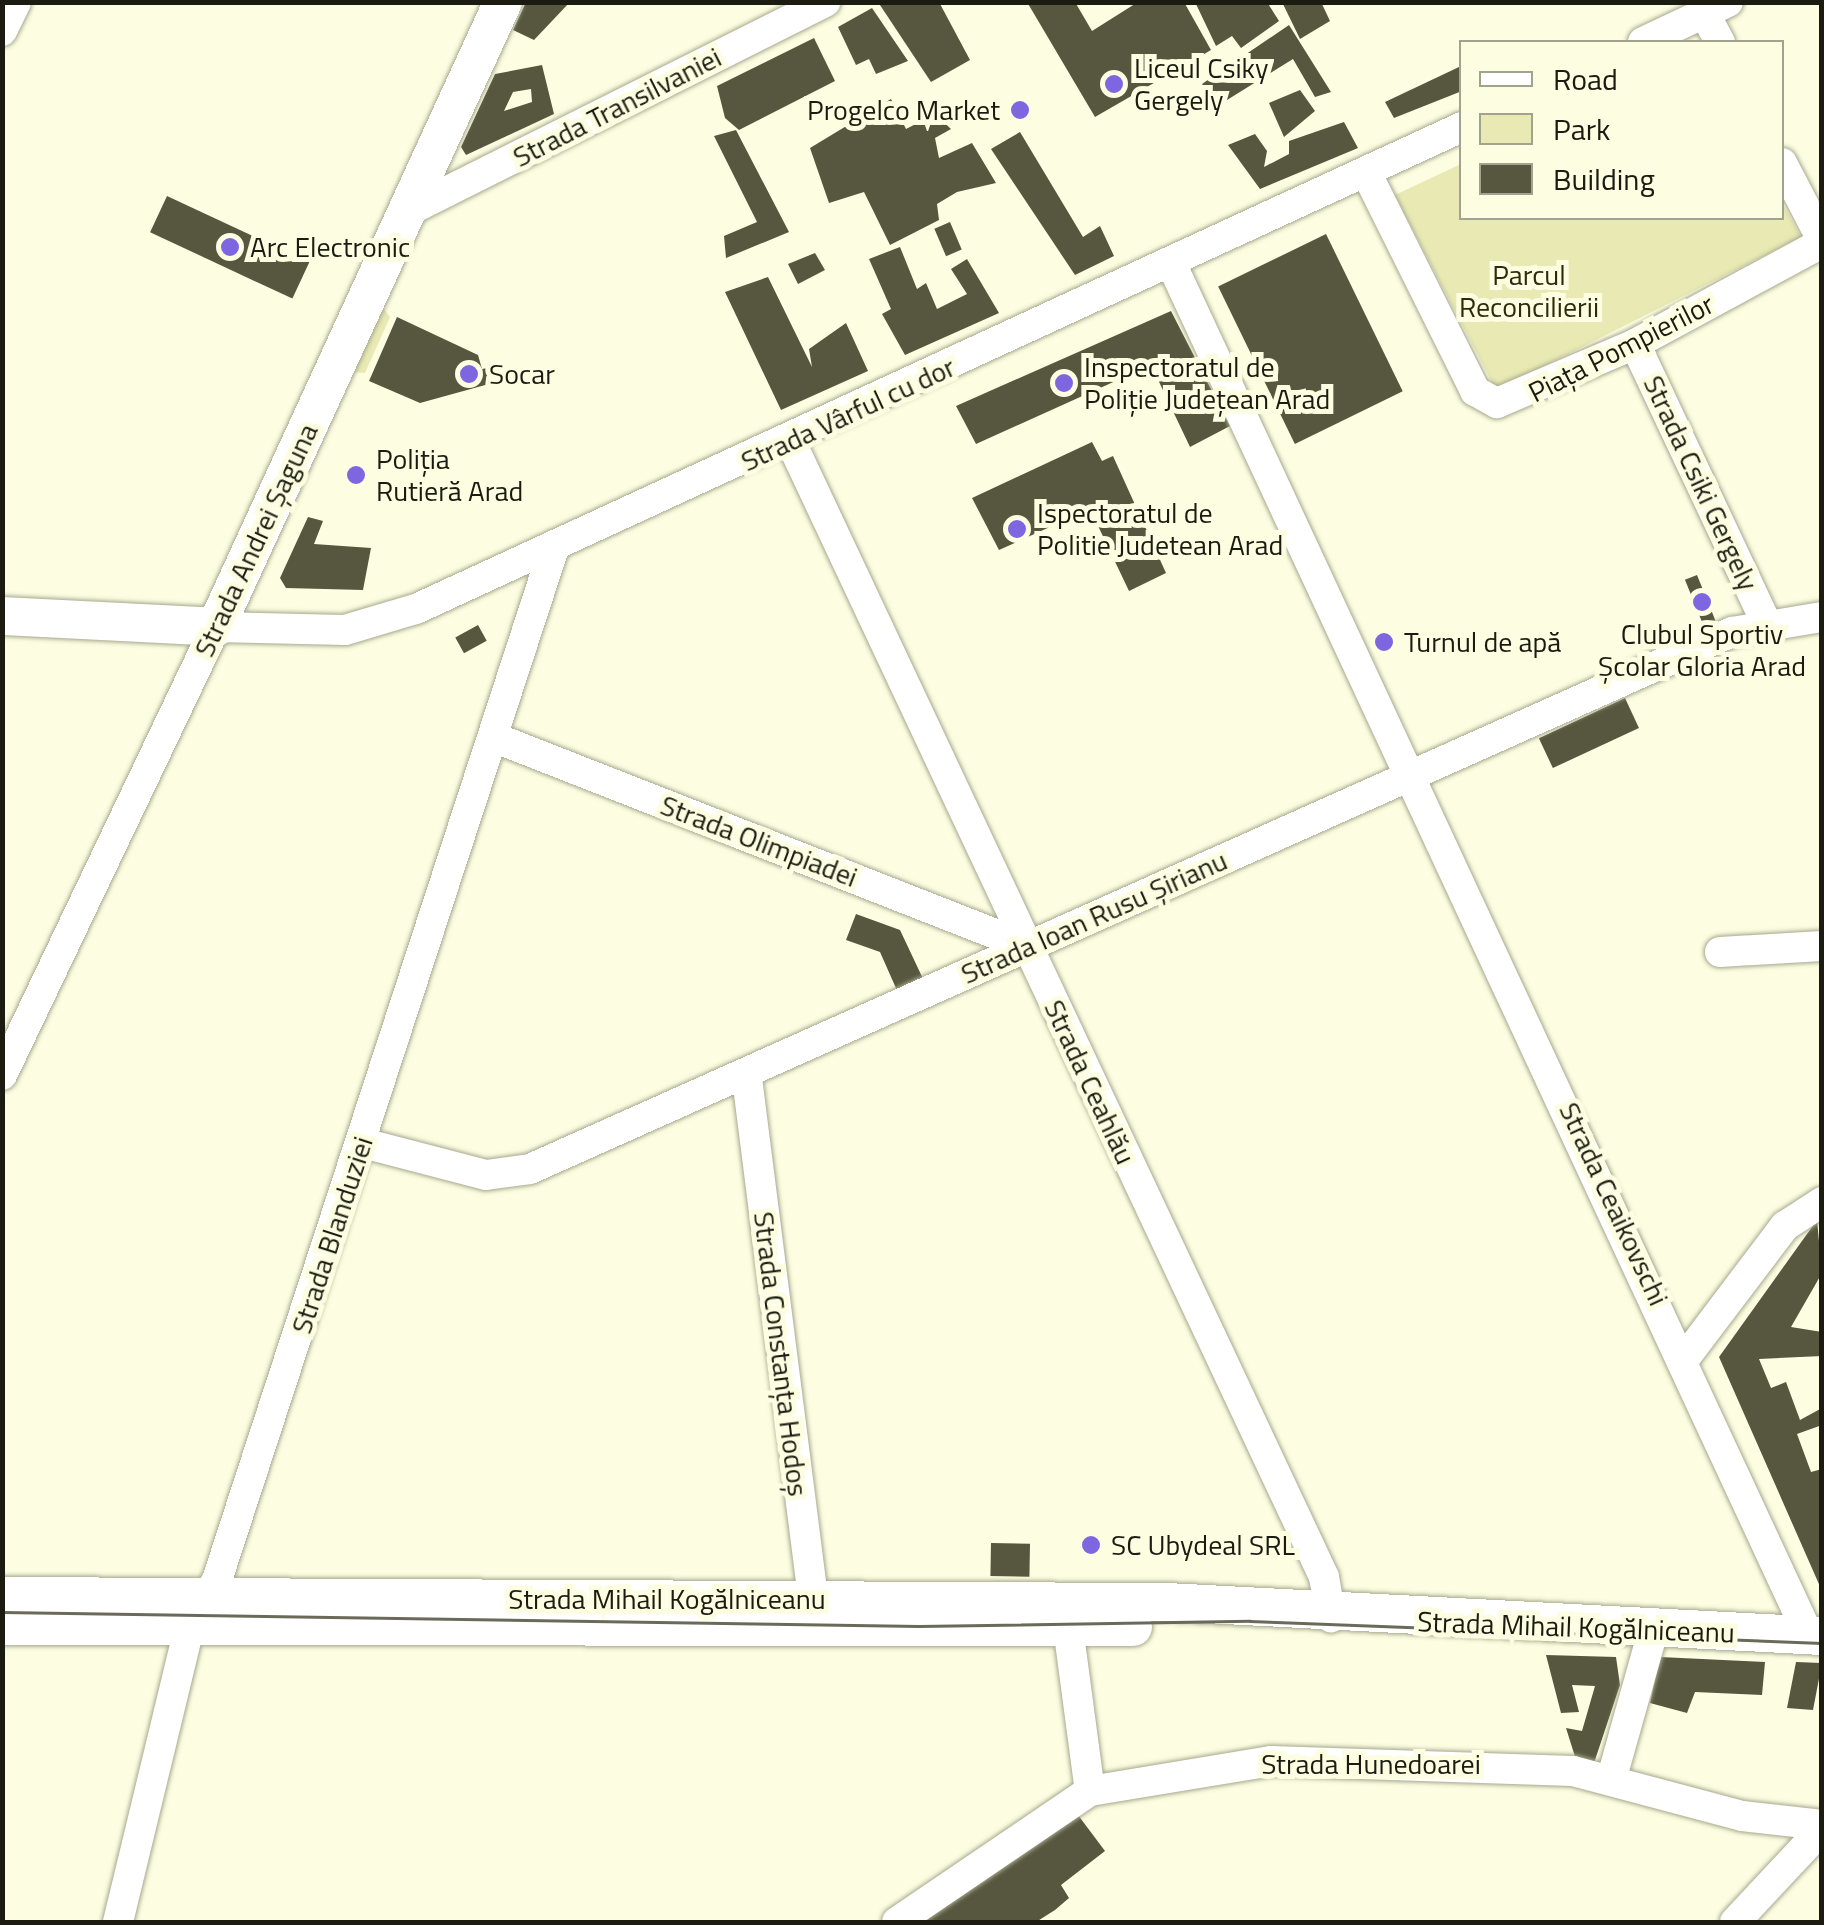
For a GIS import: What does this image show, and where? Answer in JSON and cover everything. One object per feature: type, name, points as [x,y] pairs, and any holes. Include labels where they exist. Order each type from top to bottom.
[{"type":"main road","name":"Strada Andrei Șaguna","points":[[216,628],[503,2]]},
{"type":"main road","points":[[2,616],[216,628]]},
{"type":"main road","name":"Strada Mihail Kogălniceanu","points":[[2,1596],[200,1611],[815,1616],[1068,1627],[1330,1617]]},
{"type":"main road","name":"Strada Mihail Kogălniceanu","points":[[815,1616],[1168,1602],[1330,1617],[1815,1636]]},
{"type":"main road","name":"Strada Mihail Kogălniceanu","points":[[2,1626],[200,1611]]},
{"type":"street","points":[[2,31],[16,2]]},
{"type":"street","name":"Strada Transilvaniei","points":[[408,211],[826,2]]},
{"type":"street","points":[[1647,40],[1717,8],[1720,40]]},
{"type":"street","name":"Strada Vârful cu dor","points":[[216,628],[376,624],[554,548],[1172,265],[1459,128]]},
{"type":"street","name":"Piața Pompierilor","points":[[1366,172],[1482,398],[1515,402],[1635,344],[1822,242],[1784,166]]},
{"type":"street","name":"Strada Ceaikovschi","points":[[1172,265],[1416,773],[1815,1636]]},
{"type":"street","name":"Strada Csiki Gergely","points":[[1635,344],[1766,622]]},
{"type":"street","name":"Strada Ceahlău","points":[[790,440],[1324,1577],[1330,1617]]},
{"type":"street","name":"Strada Blanduziei","points":[[118,1922],[200,1611],[363,1143],[554,548]]},
{"type":"street","name":"Strada Ioan Rusu Șirianu","points":[[363,1143],[508,1176],[747,1078],[1026,946],[1766,622],[1822,617]]},
{"type":"street","name":"Strada Andrei Șaguna","points":[[2,1075],[216,628]]},
{"type":"street","name":"Strada Olimpiadei","points":[[493,738],[1026,946]]},
{"type":"street","points":[[1720,952],[1822,946]]},
{"type":"street","name":"Strada Constanța Hodoș","points":[[747,1078],[815,1616]]},
{"type":"street","points":[[1685,1358],[1785,1226],[1822,1202]]},
{"type":"street","points":[[1068,1627],[1090,1791]]},
{"type":"street","points":[[1612,1777],[1653,1631]]},
{"type":"street","name":"Strada Hunedoarei","points":[[897,1922],[1090,1791],[1324,1758],[1612,1777],[1742,1816],[1822,1827]]},
{"type":"street","points":[[1735,1922],[1822,1827]]},
{"type":"green space","name":"Parcul Reconcilierii","points":[[1459,165],[1459,220],[1784,220],[1784,207],[1801,237],[1496,390],[1395,195]]},
{"type":"green space","points":[[381,305],[390,317],[365,373],[352,372]]},
{"type":"building","points":[[526,2],[570,2],[534,40],[513,30]]},
{"type":"building","points":[[878,2],[939,2],[970,60],[931,82]]},
{"type":"building","name":"Liceul Csiky Gergely","points":[[1027,2],[1075,2],[1092,31],[1138,2],[1184,2],[1211,50],[1095,117]]},
{"type":"building","points":[[1195,2],[1267,2],[1279,21],[1241,48],[1232,36],[1216,46]]},
{"type":"building","points":[[1282,2],[1321,2],[1330,21],[1300,39]]},
{"type":"building","points":[[872,8],[908,61],[876,74],[869,59],[856,65],[838,27]]},
{"type":"building","points":[[1289,25],[1331,92],[1315,97],[1293,59],[1219,105],[1202,84]]},
{"type":"building","points":[[814,38],[835,81],[739,130],[725,118],[717,86]]},
{"type":"building","points":[[542,65],[554,114],[466,155],[461,147],[495,74]],"holes":[[[531,89],[532,102],[504,111],[513,92]]]},
{"type":"building","points":[[1459,67],[1459,92],[1394,118],[1385,102]]},
{"type":"building","points":[[1300,90],[1315,111],[1284,137],[1269,103]]},
{"type":"building","points":[[891,99],[906,129],[935,114],[951,129],[935,138],[939,158],[972,143],[996,183],[957,192],[937,204],[939,220],[890,245],[864,192],[829,203],[810,148]]},
{"type":"building","points":[[1344,122],[1358,148],[1260,189],[1228,145],[1255,134],[1267,151],[1264,167],[1289,154],[1289,141]]},
{"type":"building","points":[[736,130],[789,232],[726,258],[724,236],[757,222],[714,136]]},
{"type":"building","points":[[1020,132],[1083,237],[1100,226],[1114,256],[1075,275],[991,149]]},
{"type":"building","name":"Arc Electronic","points":[[167,196],[309,262],[292,299],[150,232]]},
{"type":"building","points":[[950,222],[962,250],[946,256],[934,229]]},
{"type":"building","points":[[1326,234],[1403,391],[1295,444],[1218,287]]},
{"type":"building","points":[[900,247],[917,289],[926,283],[937,309],[967,294],[951,269],[967,259],[999,313],[905,355],[882,314],[891,309],[869,259]]},
{"type":"building","points":[[815,253],[825,270],[798,284],[788,264]]},
{"type":"building","points":[[768,277],[812,367],[809,349],[846,323],[868,371],[781,410],[725,292]]},
{"type":"building","name":"Inspectoratul de Poliție Județean Arad","points":[[1171,311],[1230,426],[1190,447],[1151,365],[976,444],[956,406]]},
{"type":"building","points":[[397,317],[478,355],[482,369],[503,365],[507,379],[420,403],[369,381]]},
{"type":"building","name":"Ispectoratul de Politie Judetean Arad","points":[[1092,442],[1102,461],[1113,456],[1166,573],[1129,591],[1090,509],[999,550],[972,498]]},
{"type":"building","points":[[308,517],[323,521],[314,544],[371,548],[363,590],[286,588],[280,578]]},
{"type":"building","name":"Clubul Sportiv Școlar Gloria Arad","points":[[1697,575],[1718,626],[1706,631],[1685,580]]},
{"type":"building","points":[[478,625],[487,641],[464,653],[455,638]]},
{"type":"building","points":[[1625,698],[1639,728],[1553,768],[1539,738]]},
{"type":"building","points":[[856,914],[900,930],[925,983],[899,995],[880,952],[846,940]]},
{"type":"building","points":[[1817,1220],[1822,1273],[1791,1327],[1822,1332],[1822,1356],[1759,1359],[1771,1388],[1786,1382],[1800,1420],[1822,1408],[1822,1425],[1797,1434],[1811,1472],[1822,1469],[1822,1591],[1719,1357]]},
{"type":"building","points":[[991,1543],[1030,1544],[1029,1577],[990,1576]]},
{"type":"building","points":[[1546,1655],[1616,1657],[1620,1685],[1593,1766],[1577,1763],[1566,1728],[1582,1731],[1595,1686],[1572,1685],[1579,1712],[1561,1713]]},
{"type":"building","points":[[1660,1657],[1765,1662],[1762,1695],[1695,1692],[1687,1713],[1650,1703]]},
{"type":"building","points":[[1796,1662],[1822,1663],[1813,1710],[1787,1708]]},
{"type":"building","points":[[1075,1811],[1105,1851],[1061,1885],[1069,1898],[1055,1910],[1036,1922],[909,1922]]},
{"type":"tram line","points":[[2,1612],[919,1626],[1250,1621],[1822,1643]]},
{"type":"place","name":"Liceul Csiky Gergely","points":[[1114,84]]},
{"type":"place","name":"Progelco Market","points":[[1020,110]]},
{"type":"place","name":"Arc Electronic","points":[[230,247]]},
{"type":"place","name":"Socar","points":[[469,374]]},
{"type":"place","name":"Inspectoratul de Poliție Județean Arad","points":[[1064,383]]},
{"type":"place","name":"Poliția Rutieră Arad","points":[[356,475]]},
{"type":"place","name":"Ispectoratul de Politie Judetean Arad","points":[[1017,529]]},
{"type":"place","name":"Clubul Sportiv Școlar Gloria Arad","points":[[1702,602]]},
{"type":"place","name":"Turnul de apă","points":[[1384,642]]},
{"type":"place","name":"SC Ubydeal SRL","points":[[1091,1545]]}]
